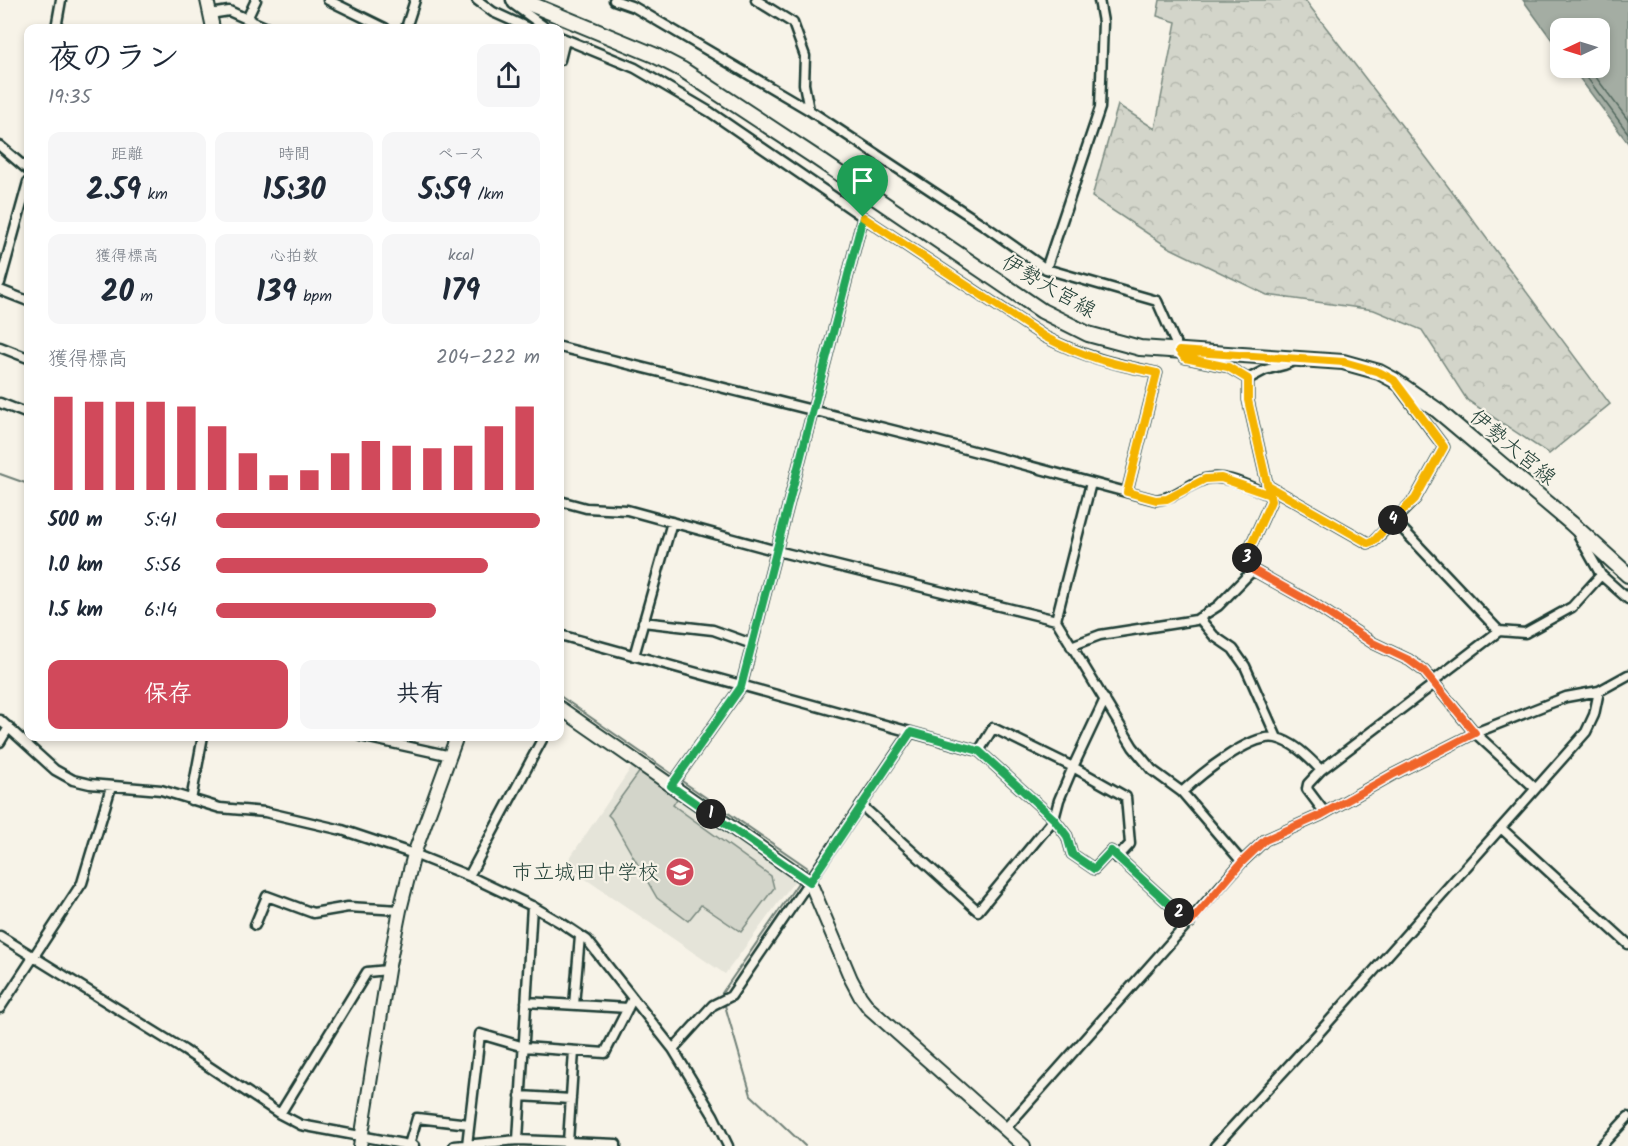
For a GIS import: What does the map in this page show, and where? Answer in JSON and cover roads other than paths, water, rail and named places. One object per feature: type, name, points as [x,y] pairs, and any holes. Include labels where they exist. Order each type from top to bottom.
[{"type":"main road","name":"伊勢大宮線","points":[[521,0],[645,51],[683,70],[1042,311],[1088,334],[1140,348],[1344,362],[1379,372],[1437,410],[1572,523],[1628,575]]},
{"type":"street","points":[[57,24],[61,0]]},
{"type":"street","points":[[207,0],[212,24]]},
{"type":"street","points":[[247,19],[256,0]]},
{"type":"street","points":[[328,0],[340,3],[377,24]]},
{"type":"street","points":[[407,24],[415,0]]},
{"type":"street","points":[[477,0],[493,12],[519,24]]},
{"type":"street","points":[[511,0],[513,4],[540,24]]},
{"type":"street","points":[[614,0],[634,7],[809,110],[1046,269],[1157,301],[1179,351],[1185,358],[1228,367],[1248,379]]},
{"type":"street","points":[[756,0],[794,23],[805,56],[804,84],[809,110]]},
{"type":"street","points":[[1046,269],[1100,108],[1103,22],[1099,0]]},
{"type":"street","points":[[210,14],[229,11],[258,24]]},
{"type":"street","points":[[564,42],[635,68],[690,100],[863,217],[1070,350],[1095,360],[1157,373],[1127,492]]},
{"type":"street","points":[[0,146],[24,167]]},
{"type":"street","points":[[0,283],[24,196]]},
{"type":"street","points":[[673,784],[741,687],[863,217]]},
{"type":"street","points":[[0,290],[24,299]]},
{"type":"street","points":[[0,347],[24,356]]},
{"type":"street","points":[[564,347],[1156,500],[1167,499],[1205,479],[1221,478],[1269,491],[1368,543],[1374,541],[1415,499],[1444,447],[1394,380]]},
{"type":"street","points":[[1248,379],[1265,369],[1284,366],[1299,359]]},
{"type":"street","points":[[1248,379],[1248,400],[1271,501],[1247,554],[1247,562],[1253,570],[1312,603],[1373,643],[1409,660],[1424,671],[1475,733],[1535,788]]},
{"type":"street","points":[[0,403],[24,412]]},
{"type":"street","points":[[1091,483],[1056,620],[1134,747],[1152,770],[1182,792],[1242,862]]},
{"type":"street","points":[[564,502],[586,508],[627,510],[777,551],[1056,620]]},
{"type":"street","points":[[1394,520],[1499,631],[1525,633],[1572,606],[1601,575]]},
{"type":"street","points":[[634,656],[672,522]]},
{"type":"street","points":[[1572,523],[1601,575],[1628,599]]},
{"type":"street","points":[[1071,646],[1100,635],[1199,618],[1218,606],[1253,570]]},
{"type":"street","points":[[1199,618],[1214,636],[1233,649],[1245,666],[1277,738]]},
{"type":"street","points":[[644,622],[713,630],[752,644]]},
{"type":"street","points":[[1325,813],[1306,789],[1321,770],[1499,631]]},
{"type":"street","points":[[564,636],[741,687],[979,751],[1054,819],[1067,836],[1072,854],[1094,869],[1111,851],[1190,923]]},
{"type":"street","points":[[1005,1129],[1242,862],[1265,840],[1325,813],[1392,775],[1475,733],[1566,697],[1599,691],[1628,675]]},
{"type":"street","points":[[1215,1146],[1316,1036],[1586,732],[1594,715],[1599,691]]},
{"type":"street","points":[[862,806],[978,911],[1054,819],[1073,767],[1105,699]]},
{"type":"street","points":[[564,711],[673,784],[806,879],[851,979],[869,1008],[1024,1146]]},
{"type":"street","points":[[0,720],[55,770],[74,780],[111,787],[161,790],[220,808],[265,812],[342,830],[414,854],[469,876],[532,906],[587,940],[630,1004],[673,1049],[713,1115],[728,1146]]},
{"type":"street","points":[[0,742],[9,727]]},
{"type":"street","points":[[979,751],[993,728],[1073,767],[1126,797],[1130,844],[1117,858]]},
{"type":"street","points":[[673,1049],[713,1005],[731,996],[806,879],[862,806],[911,732]]},
{"type":"street","points":[[1182,792],[1212,767],[1250,742],[1262,738],[1277,738],[1302,751],[1321,770]]},
{"type":"street","points":[[191,800],[203,741]]},
{"type":"street","points":[[383,741],[451,756]]},
{"type":"street","points":[[361,1141],[388,970],[400,910],[414,854],[456,741]]},
{"type":"street","points":[[469,876],[541,741]]},
{"type":"street","points":[[0,1008],[82,884],[111,787]]},
{"type":"street","points":[[1501,828],[1628,944]]},
{"type":"street","points":[[255,925],[267,896],[313,913],[348,907],[400,910]]},
{"type":"street","points":[[515,1142],[524,1047],[532,906]]},
{"type":"street","points":[[0,936],[184,1050],[280,1114],[311,1128],[361,1141],[412,1146],[417,1118],[470,1124]]},
{"type":"street","points":[[574,1005],[580,936]]},
{"type":"street","points":[[280,1114],[367,972],[388,970]]},
{"type":"street","points":[[526,1002],[574,1005],[630,1004]]},
{"type":"street","points":[[467,1145],[480,1034],[524,1047],[605,1053],[630,1004]]},
{"type":"street","points":[[568,1143],[574,1051]]},
{"type":"street","points":[[520,1096],[571,1099]]},
{"type":"street","points":[[1601,1146],[1628,1117]]},
{"type":"street","points":[[454,1146],[515,1142],[616,1144],[616,1146]]},
{"type":"water","points":[[1523,0],[1628,0],[1628,143],[1579,78],[1610,78],[1610,18],[1550,18],[1550,37]]},
{"type":"waterway","points":[[0,474],[24,483]]},
{"type":"waterway","points":[[564,699],[675,776]]},
{"type":"waterway","points":[[679,779],[808,868],[805,873]]},
{"type":"waterway","points":[[722,997],[722,993],[800,880]]},
{"type":"waterway","points":[[724,1002],[751,1095],[805,1146]]},
{"type":"place","name":"市立城田中学校","points":[[680,872]]}]
